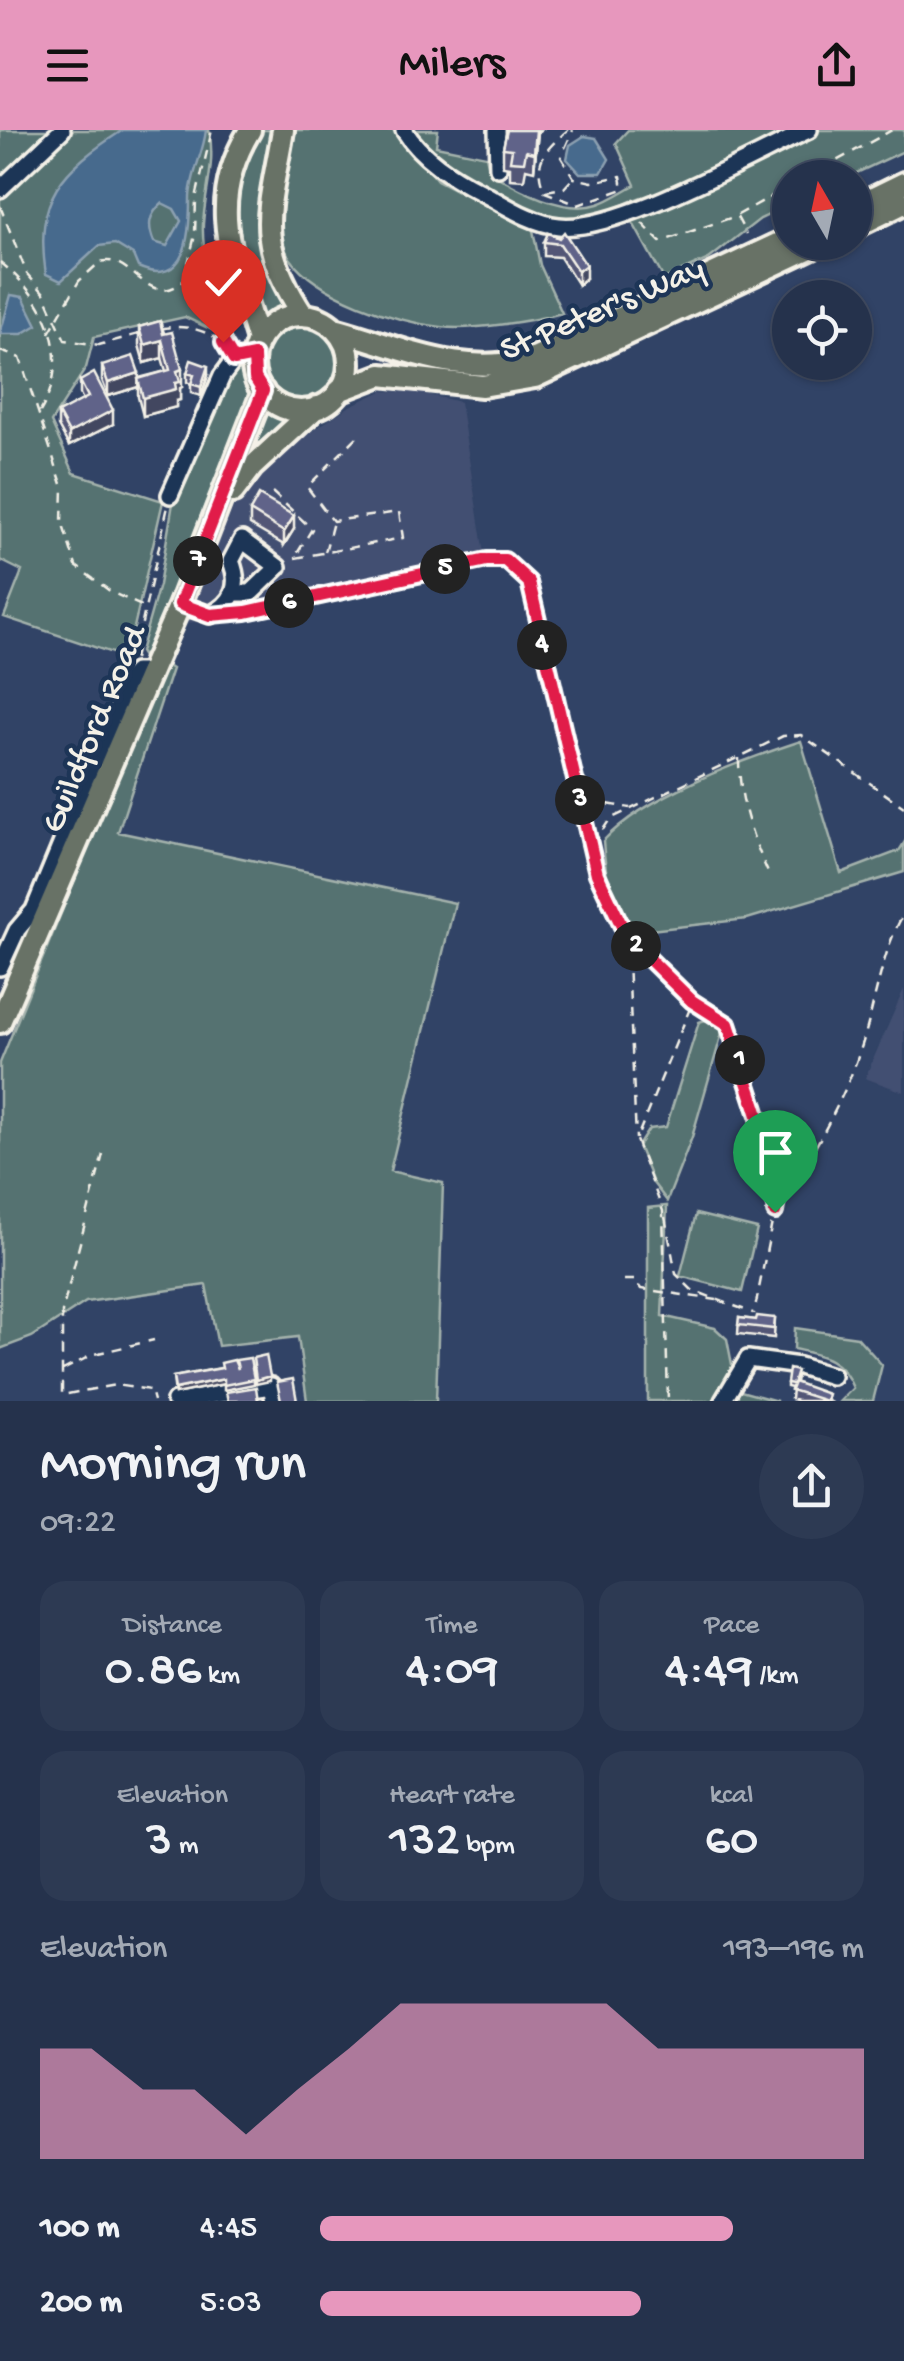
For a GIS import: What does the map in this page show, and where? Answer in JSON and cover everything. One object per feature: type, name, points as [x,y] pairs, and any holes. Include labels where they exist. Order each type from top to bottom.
[{"type":"main road","points":[[250,130],[233,163],[224,228],[248,352],[263,391],[289,409],[318,408],[339,391],[348,358],[338,330],[303,315],[280,280],[268,242],[270,190],[284,130]]},
{"type":"main road","points":[[872,199],[904,183]]},
{"type":"main road","points":[[872,219],[904,203]]},
{"type":"main road","name":"St Peter's Way","points":[[338,330],[452,364],[503,365],[536,357],[772,246]]},
{"type":"main road","name":"St Peter's Way","points":[[339,391],[391,374],[482,386],[535,376],[783,260]]},
{"type":"main road","points":[[248,352],[272,324],[303,315]]},
{"type":"main road","name":"Guildford Road","points":[[0,1022],[141,672],[180,604],[263,391]]},
{"type":"main road","name":"Guildford Road","points":[[217,514],[246,472],[318,408]]},
{"type":"street","points":[[0,189],[62,130]]},
{"type":"street","points":[[404,130],[430,159],[458,180],[531,218],[578,227],[630,211],[810,130]]},
{"type":"street","points":[[497,130],[498,168]]},
{"type":"street","points":[[170,495],[217,386],[248,352]]},
{"type":"street","points":[[180,604],[210,615],[222,609],[235,593],[237,575],[230,561],[242,540],[278,567],[251,593],[235,593]]},
{"type":"street","name":"Guildford Road","points":[[0,967],[17,930],[34,910],[141,672]]},
{"type":"street","points":[[723,1401],[748,1360],[799,1366],[832,1376]]},
{"type":"street","points":[[175,1401],[270,1386],[274,1401]]},
{"type":"path","points":[[50,333],[79,281],[108,260],[148,288],[166,290],[184,280],[196,235],[196,198],[212,130]]},
{"type":"path","points":[[544,192],[578,205],[622,189],[621,176],[592,182],[574,178],[561,158],[571,130]]},
{"type":"path","points":[[544,192],[539,163],[546,148],[571,130]]},
{"type":"path","points":[[838,160],[892,130]]},
{"type":"path","points":[[544,192],[564,188],[574,178]]},
{"type":"path","points":[[630,211],[660,242],[736,216],[772,196]]},
{"type":"path","points":[[0,206],[27,274],[44,293],[65,340],[99,344],[179,324],[248,352]]},
{"type":"path","points":[[736,216],[746,234]]},
{"type":"path","points":[[0,262],[35,297],[50,333],[58,370],[38,414]]},
{"type":"path","points":[[0,351],[20,358],[63,486],[62,522],[76,566],[111,592],[148,609]]},
{"type":"path","points":[[334,521],[307,487],[358,436]]},
{"type":"path","points":[[272,492],[312,529],[295,558],[275,574]]},
{"type":"path","name":"Guildford Road","points":[[141,672],[148,609],[170,495]]},
{"type":"path","points":[[295,558],[403,538],[399,512],[334,521]]},
{"type":"path","points":[[325,552],[334,521]]},
{"type":"path","points":[[210,615],[246,612],[487,560],[505,560],[529,582],[597,874],[627,937],[692,1001],[728,1024],[780,1182],[754,1314]]},
{"type":"path","points":[[592,846],[610,818],[783,736],[801,735],[904,807]]},
{"type":"path","points":[[739,757],[739,786],[749,830],[770,876]]},
{"type":"path","points":[[569,758],[602,803],[631,808]]},
{"type":"path","points":[[775,1212],[825,1134],[861,1048],[893,933],[904,913]]},
{"type":"path","points":[[627,937],[636,1140],[663,1211],[676,1274],[692,1290],[728,1302],[763,1322]]},
{"type":"path","points":[[636,1140],[692,1001]]},
{"type":"path","points":[[103,1154],[62,1312],[62,1395],[137,1384],[151,1390],[154,1401]]},
{"type":"path","points":[[663,1211],[662,1291],[668,1401]]},
{"type":"path","points":[[624,1280],[635,1280],[641,1289],[728,1302]]},
{"type":"path","points":[[62,1370],[94,1354],[154,1340]]},
{"type":"path","points":[[85,1394],[88,1401]]},
{"type":"shaded area","points":[[123,130],[206,130],[191,190],[186,241],[176,264],[167,270],[154,272],[138,267],[133,255],[115,244],[99,246],[61,281],[46,274],[44,225],[49,206],[68,173]],"holes":[[[162,203],[174,209],[181,221],[167,246],[154,242],[150,225],[154,212]]]},
{"type":"shaded area","points":[[584,136],[596,138],[609,159],[601,173],[580,173],[567,159],[570,145]]},
{"type":"shaded area","points":[[11,295],[23,297],[37,325],[22,334],[0,334]]},
{"type":"shaded area","points":[[382,391],[416,392],[460,402],[484,554],[244,604],[245,619],[183,623],[241,490],[270,459],[350,406]]},
{"type":"shaded area","points":[[904,989],[904,1092],[865,1078]]},
{"type":"green space","points":[[0,130],[209,130],[211,165],[203,238],[212,283],[231,339],[185,317],[94,337],[86,368],[51,422],[74,473],[163,501],[127,658],[4,617],[22,571],[0,560]]},
{"type":"green space","points":[[260,130],[276,130],[262,201],[263,246],[277,290],[291,311],[260,329],[239,253],[235,204],[238,180]]},
{"type":"green space","points":[[296,130],[397,130],[437,180],[533,230],[540,265],[562,313],[468,328],[441,327],[381,313],[319,284],[290,258],[281,229],[282,195]]},
{"type":"green space","points":[[414,130],[438,130],[436,146],[486,156],[490,172],[528,193],[585,207],[635,185],[616,143],[628,130],[904,130],[904,151],[872,166],[872,160],[772,160],[772,213],[709,259],[664,279],[629,216],[639,198],[596,215],[549,220],[495,197]]},
{"type":"green space","points":[[302,324],[317,327],[329,336],[338,348],[338,378],[329,390],[317,399],[302,402],[287,399],[275,390],[266,378],[263,363],[266,348],[275,336],[287,327]]},
{"type":"green space","points":[[239,369],[251,389],[252,406],[206,502],[146,662],[140,652],[159,585],[173,503],[221,391]]},
{"type":"green space","points":[[270,409],[295,419],[241,465]]},
{"type":"green space","points":[[163,663],[172,669],[118,832],[455,903],[390,1171],[443,1183],[436,1401],[307,1401],[298,1337],[218,1346],[206,1285],[86,1302],[32,1337],[0,1349],[0,1063]]},
{"type":"green space","points":[[801,741],[841,873],[899,851],[904,843],[904,872],[747,919],[633,932],[614,902],[603,841],[621,824],[668,794]]},
{"type":"green space","points":[[714,1017],[724,1026],[692,1137],[667,1201],[653,1183],[638,1146],[649,1129],[666,1127],[699,1022]]},
{"type":"green space","points":[[667,1206],[662,1316],[715,1328],[727,1339],[737,1390],[777,1401],[648,1401],[648,1208]]},
{"type":"green space","points":[[696,1214],[757,1229],[742,1292],[680,1276]]},
{"type":"green space","points":[[795,1328],[857,1337],[882,1365],[873,1401],[840,1401],[853,1388],[848,1378],[830,1360],[794,1349]]},
{"type":"building","points":[[507,130],[536,130],[534,153],[526,151],[524,162],[510,161],[512,149],[503,148]]},
{"type":"building","points":[[564,232],[586,265],[578,271],[560,244],[544,242],[548,233],[559,238]]},
{"type":"building","points":[[160,321],[163,334],[172,332],[182,369],[177,371],[180,382],[175,383],[176,389],[143,398],[138,379],[170,370],[162,340],[144,345],[139,327]]},
{"type":"building","points":[[133,356],[139,373],[108,383],[102,366]]},
{"type":"building","points":[[191,360],[208,366],[201,387],[191,384],[194,375],[187,373]]},
{"type":"building","points":[[94,373],[113,410],[69,433],[58,413],[88,397],[80,381]]},
{"type":"building","points":[[259,495],[294,516],[284,532],[250,511]]},
{"type":"building","points":[[757,1316],[775,1318],[774,1329],[738,1325],[739,1318],[756,1320]]},
{"type":"building","points":[[266,1355],[270,1376],[256,1380],[253,1358]]},
{"type":"building","points":[[250,1358],[254,1379],[224,1385],[224,1379],[175,1389],[173,1377],[222,1368],[221,1363],[234,1360],[238,1369],[236,1360]]},
{"type":"building","points":[[789,1369],[797,1371],[793,1384],[787,1383]]},
{"type":"building","points":[[293,1379],[297,1401],[281,1401],[277,1382]]},
{"type":"building","points":[[794,1382],[828,1394],[826,1401],[791,1390]]},
{"type":"building","points":[[256,1387],[258,1401],[228,1401],[226,1392]]},
{"type":"route","points":[[223,342],[234,360],[254,356],[255,378],[263,391],[180,604],[210,615],[246,612],[487,560],[505,560],[518,567],[529,582],[597,874],[615,919],[627,937],[692,1001],[728,1024],[780,1182],[775,1212]]}]
